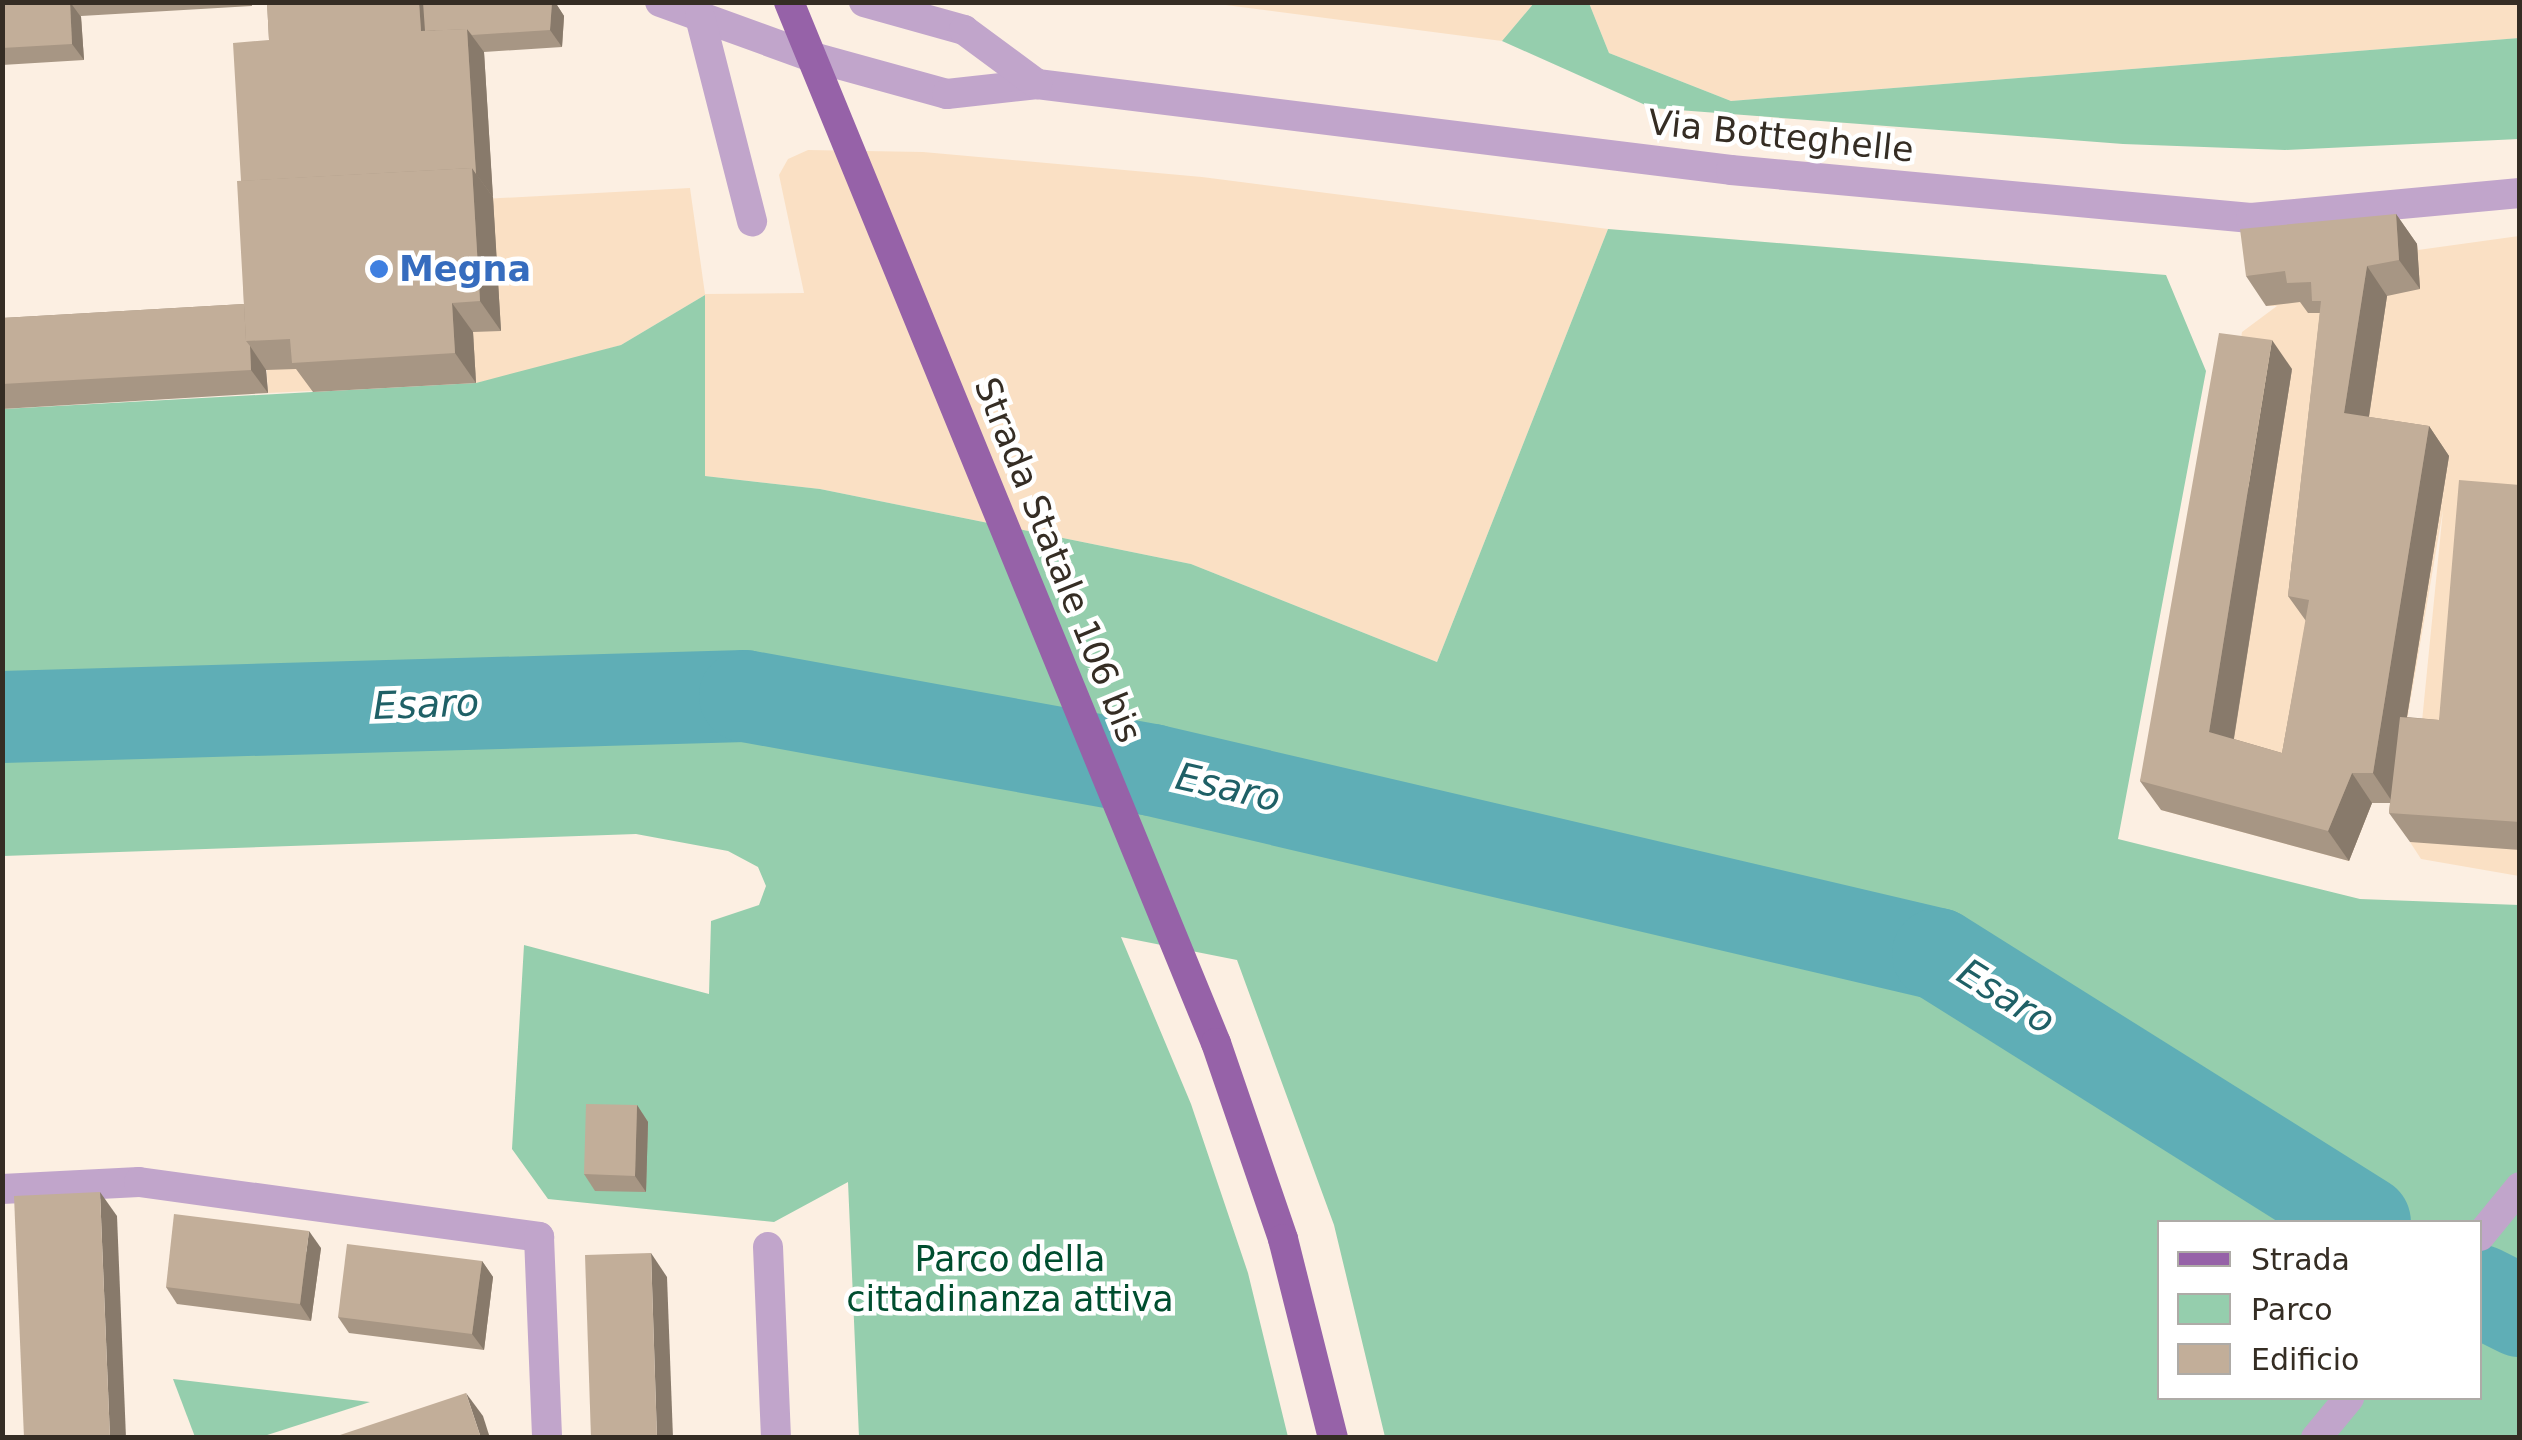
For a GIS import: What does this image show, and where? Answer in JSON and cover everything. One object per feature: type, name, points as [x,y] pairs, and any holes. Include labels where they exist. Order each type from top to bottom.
[{"type":"main road","name":"Strada Statale 106 bis","points":[[789,2],[1216,1042],[1283,1239],[1332,1429]]},
{"type":"street","name":"Via Botteghelle","points":[[660,2],[946,94],[1037,84],[1731,170],[2251,218],[2520,193]]},
{"type":"street","points":[[864,2],[964,30],[1037,84]]},
{"type":"street","points":[[700,17],[752,221]]},
{"type":"street","points":[[2,1189],[140,1182],[540,1237],[547,1438]]},
{"type":"street","points":[[2482,1234],[2520,1187]]},
{"type":"street","points":[[768,1247],[776,1438]]},
{"type":"street","points":[[2316,1438],[2346,1400]]},
{"type":"shaded area","points":[[2519,2],[2520,38],[1731,101],[1609,53],[1589,3]]},
{"type":"shaded area","points":[[1210,3],[1534,3],[1502,41]]},
{"type":"shaded area","points":[[808,150],[923,152],[1202,177],[1608,229],[1437,662],[1191,564],[820,489],[705,476],[705,295],[621,345],[526,372],[476,383],[268,393],[258,211],[690,188],[705,294],[804,293],[779,175],[788,159]]},
{"type":"shaded area","points":[[2519,236],[2519,876],[2421,859],[2410,842],[2443,510],[2393,803],[2372,803],[2349,861],[2161,810],[2242,332],[2277,306],[2266,306],[2261,258],[2417,244],[2418,250]]},
{"type":"green space","points":[[1534,3],[1589,3],[1609,53],[1731,101],[2519,38],[2519,139],[2285,150],[2123,144],[1652,108],[1502,41]]},
{"type":"green space","name":"Parco della cittadinanza attiva","points":[[1608,229],[2166,275],[2206,371],[2118,839],[2360,899],[2519,905],[2519,1437],[1385,1437],[1334,1225],[1237,960],[1121,937],[1191,1104],[1248,1273],[1288,1437],[859,1437],[848,1182],[774,1222],[548,1199],[512,1149],[524,945],[709,994],[711,921],[759,905],[766,886],[758,867],[728,851],[636,834],[3,856],[3,409],[476,383],[621,345],[705,295],[705,476],[820,489],[1191,564],[1437,662]]},
{"type":"green space","points":[[173,1379],[370,1402],[261,1437],[195,1437]]},
{"type":"building","points":[[70,2],[72,44],[2,48],[2,4]]},
{"type":"building","points":[[267,2],[419,2],[421,31],[467,29],[476,174],[472,168],[241,181],[233,43],[269,40]]},
{"type":"building","points":[[423,2],[552,2],[550,30],[472,35],[467,29],[425,31]]},
{"type":"building","name":"Megna","points":[[472,168],[480,301],[452,303],[455,353],[292,363],[290,339],[246,341],[237,181]]},
{"type":"building","points":[[2396,214],[2399,260],[2367,266],[2344,413],[2429,426],[2373,773],[2352,773],[2328,831],[2140,781],[2219,333],[2272,340],[2209,732],[2282,753],[2309,600],[2288,596],[2321,301],[2312,301],[2311,282],[2287,283],[2285,271],[2246,276],[2240,229]]},
{"type":"building","points":[[244,304],[251,370],[2,384],[2,318]]},
{"type":"building","points":[[2459,480],[2520,485],[2520,822],[2389,813],[2400,717],[2439,720]]},
{"type":"building","points":[[586,1104],[637,1105],[635,1176],[584,1174]]},
{"type":"building","points":[[100,1192],[110,1438],[24,1438],[14,1196]]},
{"type":"building","points":[[174,1214],[309,1231],[300,1304],[166,1287]]},
{"type":"building","points":[[347,1244],[482,1261],[472,1334],[338,1317]]},
{"type":"building","points":[[651,1253],[657,1438],[591,1438],[585,1255]]},
{"type":"building","points":[[466,1393],[481,1438],[331,1438]]},
{"type":"waterway","name":"Esaro","points":[[2,717],[745,696],[1152,770],[1938,954],[2362,1220]]},
{"type":"waterway","name":"Esaro","points":[[2482,1292],[2520,1311]]},
{"type":"place","name":"Megna","points":[[379,269]]}]
